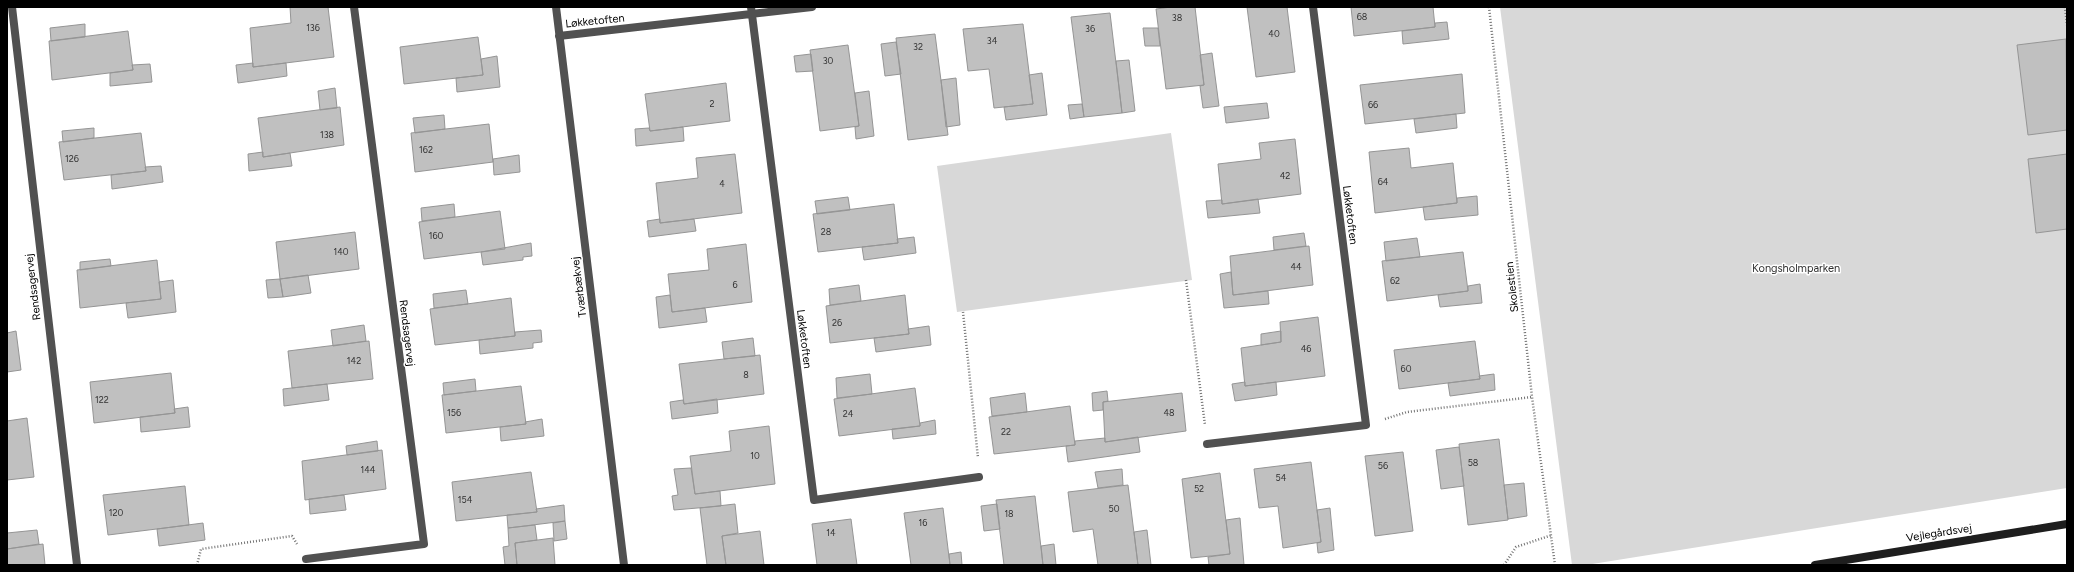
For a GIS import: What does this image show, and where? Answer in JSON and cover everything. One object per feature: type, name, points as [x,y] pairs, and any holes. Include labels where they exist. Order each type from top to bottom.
[{"type":"street","name":"Rendsagervej","points":[[12,7],[77,565]]},
{"type":"street","name":"Rendsagervej","points":[[306,559],[424,544],[354,7]]},
{"type":"street","name":"Tværbækvej","points":[[556,7],[624,565]]},
{"type":"street","name":"Løkketoften","points":[[559,36],[751,11],[812,7]]},
{"type":"street","name":"Løkketoften","points":[[1313,7],[1366,425]]},
{"type":"street","name":"Løkketoften","points":[[751,11],[814,500],[979,477]]},
{"type":"street","points":[[1207,444],[1366,425]]},
{"type":"street","name":"Vejlegårdsvej","points":[[1815,565],[2067,524]]},
{"type":"path","name":"Skolestien","points":[[1489,7],[1532,397],[1555,565]]},
{"type":"path","points":[[2065,7],[2067,25]]},
{"type":"path","points":[[1186,280],[1207,444]]},
{"type":"path","points":[[963,312],[979,477]]},
{"type":"path","points":[[1366,425],[1407,412],[1532,397]]},
{"type":"path","points":[[1504,565],[1516,547],[1552,535]]},
{"type":"path","points":[[197,565],[200,549],[292,536],[306,559]]},
{"type":"green space","name":"Kongsholmparken","points":[[1500,7],[2067,7],[2067,488],[1586,565],[1572,565]]},
{"type":"green space","points":[[1171,133],[1192,280],[957,312],[937,166]]},
{"type":"building","points":[[290,7],[328,7],[334,57],[253,67],[250,28],[291,23]]},
{"type":"building","points":[[1171,7],[1195,7],[1204,85],[1166,89],[1156,9]]},
{"type":"building","points":[[1247,7],[1287,7],[1295,72],[1256,77]]},
{"type":"building","points":[[1351,7],[1433,7],[1435,27],[1354,36]]},
{"type":"building","points":[[1110,13],[1122,113],[1084,117],[1071,17]]},
{"type":"building","points":[[1447,22],[1449,39],[1403,44],[1402,31],[1435,27],[1435,23]]},
{"type":"building","points":[[85,24],[85,37],[51,41],[50,28]]},
{"type":"building","points":[[1023,24],[1033,104],[994,108],[989,69],[968,71],[963,29]]},
{"type":"building","points":[[1143,28],[1158,28],[1160,46],[1145,46]]},
{"type":"building","points":[[128,31],[133,70],[52,80],[49,41]]},
{"type":"building","points":[[935,34],[948,135],[908,140],[896,38]]},
{"type":"building","points":[[478,37],[483,75],[404,84],[400,47]]},
{"type":"building","points":[[2066,39],[2067,130],[2028,135],[2017,45]]},
{"type":"building","points":[[896,42],[901,74],[885,76],[881,44]]},
{"type":"building","points":[[848,45],[859,126],[820,131],[810,50]]},
{"type":"building","points":[[1212,53],[1219,106],[1203,108],[1200,86],[1204,85],[1200,55]]},
{"type":"building","points":[[811,54],[813,71],[796,72],[794,56]]},
{"type":"building","points":[[497,56],[500,87],[457,92],[456,78],[483,75],[481,59]]},
{"type":"building","points":[[1129,60],[1135,111],[1122,113],[1116,61]]},
{"type":"building","points":[[253,63],[253,67],[286,63],[287,76],[238,83],[236,65]]},
{"type":"building","points":[[150,64],[152,82],[110,86],[110,73],[133,70],[132,65]]},
{"type":"building","points":[[1042,73],[1047,115],[1006,120],[1004,107],[1033,104],[1029,75]]},
{"type":"building","points":[[1462,74],[1465,113],[1365,124],[1360,85]]},
{"type":"building","points":[[956,78],[960,125],[946,127],[941,80]]},
{"type":"building","points":[[726,83],[730,121],[650,131],[645,94]]},
{"type":"building","points":[[335,88],[337,108],[320,110],[318,91]]},
{"type":"building","points":[[869,91],[874,136],[856,139],[855,127],[859,126],[855,93]]},
{"type":"building","points":[[1267,103],[1269,118],[1226,123],[1224,107]]},
{"type":"building","points":[[1082,104],[1084,117],[1070,119],[1068,105]]},
{"type":"building","points":[[340,107],[344,145],[263,157],[258,118]]},
{"type":"building","points":[[1456,114],[1457,128],[1416,133],[1414,119]]},
{"type":"building","points":[[444,115],[445,129],[415,133],[413,118]]},
{"type":"building","points":[[489,124],[493,162],[415,172],[411,133]]},
{"type":"building","points":[[683,127],[684,141],[636,146],[635,129],[649,128],[650,131]]},
{"type":"building","points":[[94,128],[94,138],[63,142],[62,131]]},
{"type":"building","points":[[141,133],[146,171],[64,180],[59,142]]},
{"type":"building","points":[[1295,139],[1301,194],[1222,204],[1218,164],[1261,159],[1259,143]]},
{"type":"building","points":[[1409,148],[1411,168],[1453,163],[1457,203],[1375,213],[1369,152]]},
{"type":"building","points":[[263,152],[263,157],[290,153],[292,166],[249,171],[248,154]]},
{"type":"building","points":[[735,154],[742,213],[660,223],[656,183],[698,178],[696,158]]},
{"type":"building","points":[[2067,154],[2067,229],[2036,233],[2028,159]]},
{"type":"building","points":[[519,155],[520,172],[494,175],[493,159]]},
{"type":"building","points":[[161,166],[163,182],[112,189],[111,175],[146,171],[145,167]]},
{"type":"building","points":[[1477,196],[1478,215],[1425,220],[1423,207],[1457,203],[1457,198]]},
{"type":"building","points":[[848,197],[850,210],[817,214],[815,201]]},
{"type":"building","points":[[1258,199],[1260,213],[1208,218],[1206,201],[1222,200],[1222,204]]},
{"type":"building","points":[[454,204],[455,217],[422,221],[421,208]]},
{"type":"building","points":[[894,204],[898,243],[818,252],[813,214]]},
{"type":"building","points":[[500,211],[505,249],[424,259],[419,222]]},
{"type":"building","points":[[660,219],[660,223],[694,219],[696,231],[649,237],[647,221]]},
{"type":"building","points":[[355,232],[359,269],[280,279],[276,242]]},
{"type":"building","points":[[1304,233],[1306,246],[1274,250],[1273,237]]},
{"type":"building","points":[[914,237],[916,253],[864,260],[862,247],[898,243],[897,239]]},
{"type":"building","points":[[1417,238],[1420,257],[1386,261],[1384,242]]},
{"type":"building","points":[[531,243],[532,256],[523,257],[523,260],[483,265],[481,252]]},
{"type":"building","points":[[746,244],[752,302],[672,312],[668,274],[709,270],[707,249]]},
{"type":"building","points":[[1309,246],[1313,285],[1233,295],[1230,256]]},
{"type":"building","points":[[1463,252],[1468,291],[1387,301],[1382,261]]},
{"type":"building","points":[[110,259],[111,266],[80,270],[80,262]]},
{"type":"building","points":[[157,260],[161,299],[80,308],[77,270]]},
{"type":"building","points":[[1231,272],[1233,295],[1268,291],[1269,304],[1224,308],[1220,274]]},
{"type":"building","points":[[308,275],[311,293],[283,297],[280,279]]},
{"type":"building","points":[[280,279],[283,297],[268,298],[266,280]]},
{"type":"building","points":[[173,280],[176,312],[128,318],[126,303],[161,299],[159,282]]},
{"type":"building","points":[[1480,284],[1482,303],[1440,307],[1438,295],[1468,291],[1468,286]]},
{"type":"building","points":[[859,285],[861,301],[830,305],[829,289]]},
{"type":"building","points":[[466,290],[468,304],[434,308],[433,294]]},
{"type":"building","points":[[670,295],[672,312],[705,308],[707,322],[659,328],[656,297]]},
{"type":"building","points":[[905,295],[909,334],[830,343],[826,306]]},
{"type":"building","points":[[511,298],[515,336],[435,345],[430,309]]},
{"type":"building","points":[[1318,317],[1325,376],[1245,386],[1241,348],[1281,342],[1280,322]]},
{"type":"building","points":[[364,325],[366,341],[333,346],[331,330]]},
{"type":"building","points":[[929,326],[931,345],[876,352],[874,338],[909,334],[908,329]]},
{"type":"building","points":[[541,330],[542,342],[533,343],[533,348],[480,354],[479,340],[515,336],[515,332]]},
{"type":"building","points":[[16,331],[21,370],[7,372],[7,333]]},
{"type":"building","points":[[1281,331],[1281,342],[1261,345],[1261,334]]},
{"type":"building","points":[[753,338],[755,356],[724,359],[722,342]]},
{"type":"building","points":[[369,341],[373,379],[292,388],[288,351]]},
{"type":"building","points":[[1475,341],[1480,379],[1399,389],[1394,350]]},
{"type":"building","points":[[760,355],[764,394],[684,404],[679,364]]},
{"type":"building","points":[[171,373],[175,413],[94,423],[90,382]]},
{"type":"building","points":[[870,374],[872,394],[837,398],[836,378]]},
{"type":"building","points":[[1494,374],[1495,390],[1450,396],[1448,383],[1480,379],[1479,376]]},
{"type":"building","points":[[475,379],[476,391],[444,395],[443,383]]},
{"type":"building","points":[[1245,382],[1245,386],[1276,382],[1277,395],[1235,401],[1232,384]]},
{"type":"building","points":[[327,384],[329,400],[284,406],[283,389]]},
{"type":"building","points":[[521,386],[526,424],[446,433],[442,395]]},
{"type":"building","points":[[915,388],[920,426],[839,436],[834,399]]},
{"type":"building","points":[[1107,391],[1108,401],[1103,402],[1103,410],[1093,411],[1092,393]]},
{"type":"building","points":[[1025,393],[1027,412],[992,416],[990,398]]},
{"type":"building","points":[[1182,393],[1186,431],[1105,442],[1103,402]]},
{"type":"building","points":[[717,399],[718,413],[672,419],[670,402],[683,400],[684,404]]},
{"type":"building","points":[[1070,406],[1075,445],[994,454],[989,417]]},
{"type":"building","points":[[188,407],[190,427],[141,432],[140,417],[175,413],[174,409]]},
{"type":"building","points":[[27,418],[34,477],[7,480],[7,421]]},
{"type":"building","points":[[542,419],[544,436],[501,441],[500,427],[526,424],[525,422]]},
{"type":"building","points":[[935,420],[936,434],[893,439],[892,429],[920,426],[920,423]]},
{"type":"building","points":[[769,426],[775,484],[695,494],[690,456],[731,451],[729,431]]},
{"type":"building","points":[[1138,437],[1140,452],[1068,462],[1066,446],[1075,445],[1075,441],[1105,438],[1105,442]]},
{"type":"building","points":[[1499,439],[1508,520],[1468,525],[1459,444]]},
{"type":"building","points":[[377,441],[378,451],[347,455],[346,446]]},
{"type":"building","points":[[1459,447],[1464,486],[1441,489],[1436,450]]},
{"type":"building","points":[[382,450],[386,489],[305,500],[302,461]]},
{"type":"building","points":[[1403,452],[1413,531],[1375,536],[1365,456]]},
{"type":"building","points":[[1311,462],[1321,542],[1283,548],[1278,506],[1259,508],[1254,469]]},
{"type":"building","points":[[691,468],[695,494],[720,491],[721,506],[674,510],[672,496],[678,495],[674,469]]},
{"type":"building","points":[[1122,469],[1123,485],[1098,488],[1095,472]]},
{"type":"building","points":[[531,472],[537,512],[456,521],[452,482]]},
{"type":"building","points":[[1220,473],[1230,554],[1191,558],[1182,479]]},
{"type":"building","points":[[1524,483],[1527,516],[1508,519],[1504,485]]},
{"type":"building","points":[[1128,485],[1138,565],[1098,565],[1093,529],[1073,532],[1068,492]]},
{"type":"building","points":[[185,486],[189,525],[108,535],[103,495]]},
{"type":"building","points":[[344,495],[346,510],[310,514],[309,499]]},
{"type":"building","points":[[1035,496],[1043,565],[1004,565],[996,500]]},
{"type":"building","points":[[735,504],[738,533],[722,536],[726,565],[707,565],[700,508]]},
{"type":"building","points":[[997,504],[1000,529],[984,531],[981,506]]},
{"type":"building","points":[[564,505],[565,521],[508,528],[507,515],[537,512],[536,509]]},
{"type":"building","points":[[943,508],[950,565],[911,565],[904,513]]},
{"type":"building","points":[[1330,508],[1334,550],[1318,553],[1317,543],[1321,542],[1317,510]]},
{"type":"building","points":[[1240,518],[1244,565],[1209,565],[1208,557],[1230,554],[1226,520]]},
{"type":"building","points":[[851,519],[857,565],[817,565],[812,524]]},
{"type":"building","points":[[565,521],[567,539],[554,541],[553,523]]},
{"type":"building","points":[[203,523],[205,540],[159,546],[157,529]]},
{"type":"building","points":[[535,525],[537,540],[515,543],[517,565],[505,565],[503,547],[509,546],[508,528]]},
{"type":"building","points":[[37,530],[39,544],[7,549],[7,533]]},
{"type":"building","points":[[1147,530],[1151,565],[1138,565],[1134,532]]},
{"type":"building","points":[[760,531],[764,565],[726,565],[722,536]]},
{"type":"building","points":[[553,538],[555,565],[517,565],[515,543]]},
{"type":"building","points":[[43,544],[45,565],[7,565],[7,549]]},
{"type":"building","points":[[1054,544],[1056,565],[1043,565],[1041,546]]},
{"type":"building","points":[[961,552],[962,565],[950,565],[949,554]]}]
